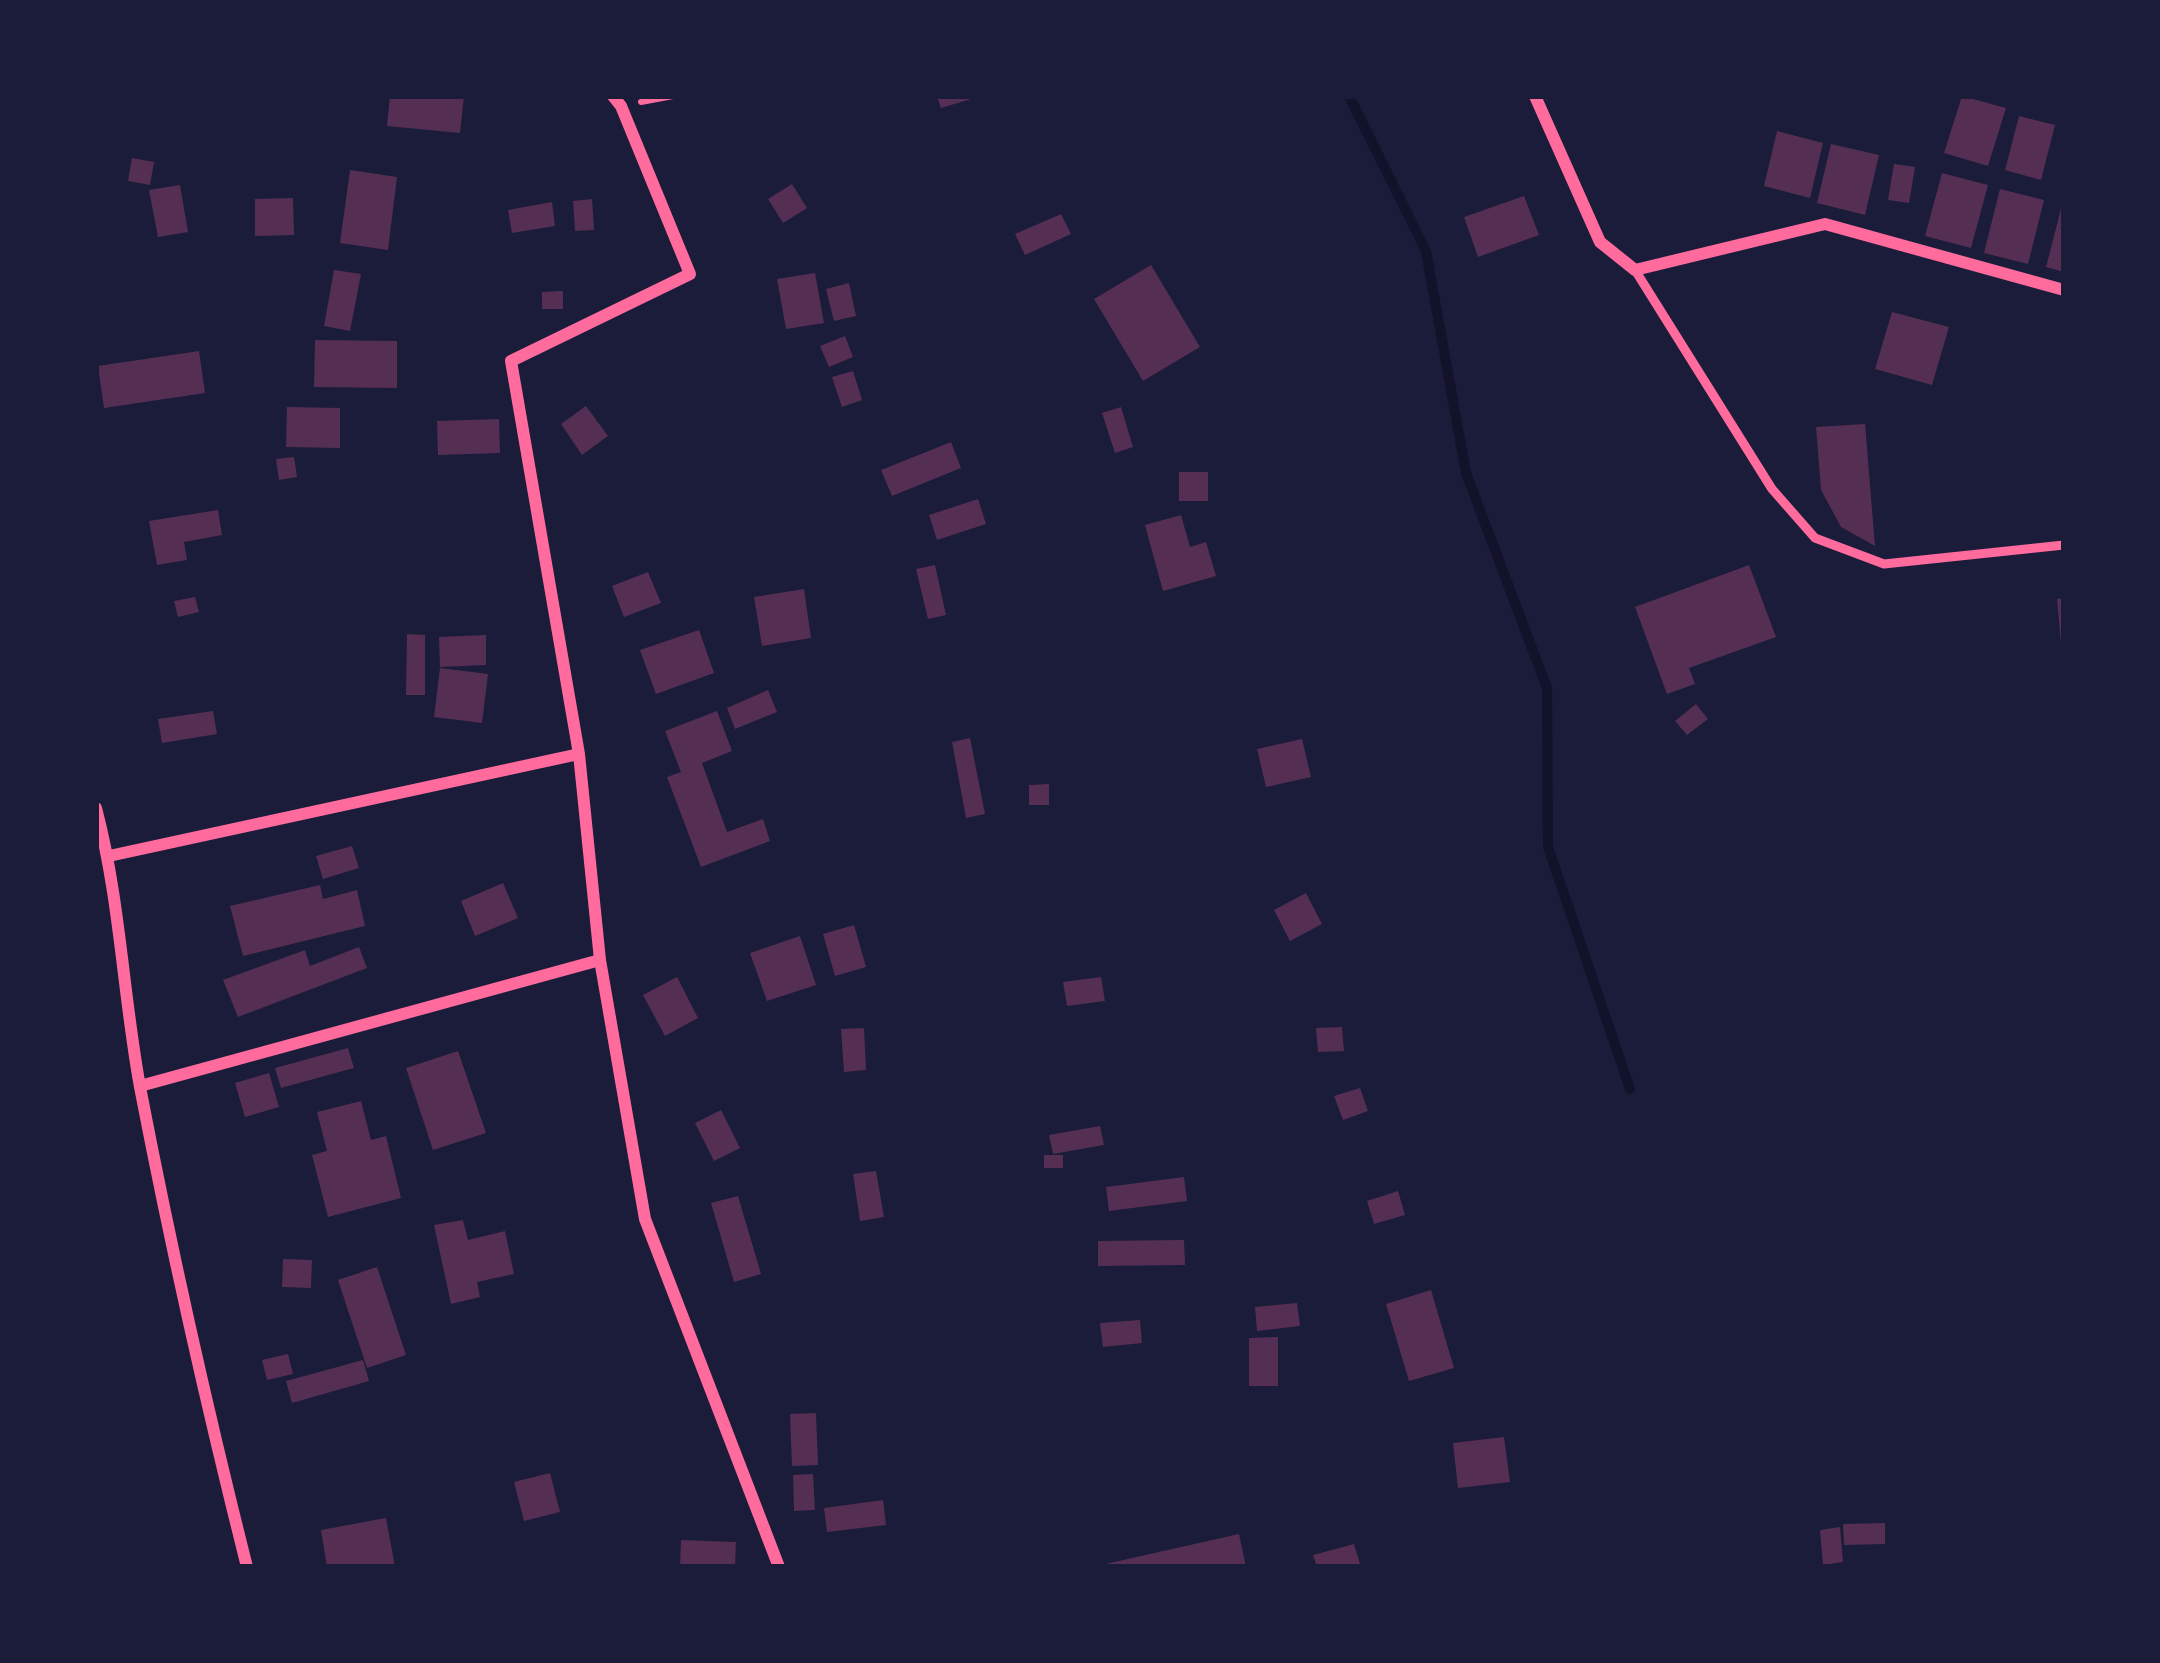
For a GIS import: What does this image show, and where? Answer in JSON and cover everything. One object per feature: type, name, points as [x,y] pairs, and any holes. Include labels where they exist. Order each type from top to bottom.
[{"type":"street","points":[[613,96],[689,274],[511,361],[580,754],[600,960],[645,1219],[779,1567]]},
{"type":"street","points":[[1535,96],[1600,242],[1635,269],[1825,224],[2064,290]]},
{"type":"street","points":[[109,856],[580,754]]},
{"type":"street","points":[[96,808],[109,856],[140,1086],[247,1567]]},
{"type":"street","points":[[140,1086],[600,960]]},
{"type":"lane","points":[[1635,269],[1772,489],[1815,538],[1884,564],[2064,545]]},
{"type":"building","points":[[390,96],[464,96],[460,133],[387,126]]},
{"type":"building","points":[[937,96],[978,96],[978,97],[941,108]]},
{"type":"building","points":[[1962,96],[2006,108],[1988,166],[1944,153]]},
{"type":"building","points":[[2019,116],[2055,125],[2041,180],[2005,170]]},
{"type":"building","points":[[1777,131],[1823,143],[1810,198],[1764,186]]},
{"type":"building","points":[[1831,144],[1879,155],[1865,215],[1817,203]]},
{"type":"building","points":[[132,158],[154,162],[150,185],[128,181]]},
{"type":"building","points":[[1894,164],[1915,167],[1909,203],[1888,200]]},
{"type":"building","points":[[350,170],[397,177],[388,250],[340,243]]},
{"type":"building","points":[[1942,173],[1988,185],[1971,248],[1925,236]]},
{"type":"building","points":[[792,184],[807,208],[783,223],[768,199]]},
{"type":"building","points":[[180,185],[188,232],[158,237],[149,190]]},
{"type":"building","points":[[2000,189],[2044,200],[2028,264],[1984,253]]},
{"type":"building","points":[[1524,196],[1539,235],[1478,257],[1464,217]]},
{"type":"building","points":[[293,198],[294,235],[255,236],[255,199]]},
{"type":"building","points":[[592,199],[594,230],[575,231],[573,201]]},
{"type":"building","points":[[552,202],[555,226],[512,233],[508,210]]},
{"type":"building","points":[[2064,205],[2064,272],[2046,267]]},
{"type":"building","points":[[1061,214],[1071,234],[1025,255],[1015,234]]},
{"type":"building","points":[[1151,265],[1200,347],[1143,381],[1094,299]]},
{"type":"building","points":[[334,270],[361,274],[350,331],[324,326]]},
{"type":"building","points":[[815,273],[824,323],[786,329],[777,279]]},
{"type":"building","points":[[849,283],[856,316],[834,321],[826,289]]},
{"type":"building","points":[[563,291],[563,309],[542,309],[542,292]]},
{"type":"building","points":[[1892,312],[1949,327],[1932,385],[1875,369]]},
{"type":"building","points":[[845,336],[853,357],[829,367],[820,346]]},
{"type":"building","points":[[315,340],[397,341],[397,388],[314,387]]},
{"type":"building","points":[[199,351],[205,393],[104,408],[98,366]]},
{"type":"building","points":[[853,371],[862,400],[842,407],[832,377]]},
{"type":"building","points":[[586,406],[608,436],[582,455],[561,424]]},
{"type":"building","points":[[287,407],[340,408],[340,448],[286,447]]},
{"type":"building","points":[[1121,407],[1133,447],[1115,453],[1102,413]]},
{"type":"building","points":[[499,419],[500,453],[438,455],[437,421]]},
{"type":"building","points":[[1865,424],[1875,546],[1841,527],[1821,490],[1816,427]]},
{"type":"building","points":[[951,442],[961,468],[892,496],[881,470]]},
{"type":"building","points":[[294,457],[297,477],[279,480],[276,459]]},
{"type":"building","points":[[1179,472],[1208,472],[1208,501],[1179,501]]},
{"type":"building","points":[[978,499],[986,524],[937,540],[929,515]]},
{"type":"building","points":[[218,510],[222,535],[184,542],[187,560],[157,565],[149,521]]},
{"type":"building","points":[[1181,515],[1190,547],[1206,542],[1216,576],[1163,591],[1145,525]]},
{"type":"building","points":[[935,565],[946,615],[928,619],[916,569]]},
{"type":"building","points":[[1749,565],[1776,637],[1689,668],[1695,684],[1667,694],[1635,607]]},
{"type":"building","points":[[648,572],[661,603],[624,617],[612,586]]},
{"type":"building","points":[[804,589],[811,638],[762,646],[754,597]]},
{"type":"building","points":[[195,597],[199,612],[178,617],[174,601]]},
{"type":"building","points":[[2064,598],[2064,643],[2061,643],[2057,599]]},
{"type":"building","points":[[699,630],[714,673],[656,694],[640,650]]},
{"type":"building","points":[[407,634],[425,635],[425,695],[406,695]]},
{"type":"building","points":[[486,635],[486,665],[440,667],[439,637]]},
{"type":"building","points":[[440,668],[488,674],[482,723],[434,717]]},
{"type":"building","points":[[768,690],[777,712],[735,729],[727,708]]},
{"type":"building","points":[[1696,704],[1708,719],[1687,735],[1675,721]]},
{"type":"building","points":[[213,711],[217,734],[162,743],[158,719]]},
{"type":"building","points":[[717,711],[732,751],[702,763],[727,832],[763,819],[770,841],[701,867],[667,777],[681,772],[665,731]]},
{"type":"building","points":[[970,738],[985,814],[966,818],[952,742]]},
{"type":"building","points":[[1302,739],[1311,777],[1266,787],[1257,749]]},
{"type":"building","points":[[1049,784],[1049,805],[1029,805],[1029,785]]},
{"type":"building","points":[[352,846],[359,868],[323,879],[316,856]]},
{"type":"building","points":[[503,883],[518,918],[475,936],[461,901]]},
{"type":"building","points":[[320,885],[323,899],[357,890],[365,926],[243,956],[230,906]]},
{"type":"building","points":[[1306,893],[1322,924],[1290,941],[1274,910]]},
{"type":"building","points":[[854,925],[866,967],[835,976],[823,934]]},
{"type":"building","points":[[800,936],[816,985],[767,1001],[750,953]]},
{"type":"building","points":[[359,947],[367,968],[238,1017],[223,980],[305,950],[310,966]]},
{"type":"building","points":[[677,977],[698,1018],[665,1036],[643,995]]},
{"type":"building","points":[[1101,977],[1105,1001],[1067,1006],[1063,982]]},
{"type":"building","points":[[1342,1027],[1344,1051],[1318,1052],[1316,1028]]},
{"type":"building","points":[[864,1028],[866,1070],[844,1072],[841,1029]]},
{"type":"building","points":[[348,1048],[354,1068],[281,1088],[275,1068]]},
{"type":"building","points":[[458,1051],[486,1133],[433,1150],[406,1068]]},
{"type":"building","points":[[269,1073],[279,1107],[245,1117],[235,1083]]},
{"type":"building","points":[[1360,1088],[1368,1111],[1343,1120],[1334,1096]]},
{"type":"building","points":[[361,1101],[371,1140],[386,1136],[401,1198],[328,1217],[312,1155],[327,1151],[317,1112]]},
{"type":"building","points":[[721,1110],[740,1148],[714,1161],[695,1123]]},
{"type":"building","points":[[1100,1126],[1104,1145],[1053,1154],[1049,1135]]},
{"type":"building","points":[[1044,1155],[1063,1155],[1063,1168],[1044,1168]]},
{"type":"building","points":[[876,1171],[884,1217],[860,1221],[853,1174]]},
{"type":"building","points":[[1184,1177],[1187,1201],[1109,1211],[1106,1187]]},
{"type":"building","points":[[1398,1191],[1405,1215],[1374,1224],[1367,1201]]},
{"type":"building","points":[[738,1196],[761,1274],[734,1282],[711,1203]]},
{"type":"building","points":[[463,1220],[468,1240],[505,1231],[514,1274],[477,1282],[480,1297],[451,1304],[434,1225]]},
{"type":"building","points":[[1184,1240],[1185,1265],[1098,1266],[1098,1241]]},
{"type":"building","points":[[283,1259],[312,1260],[311,1288],[282,1287]]},
{"type":"building","points":[[377,1267],[406,1355],[367,1368],[338,1280]]},
{"type":"building","points":[[1431,1290],[1454,1368],[1409,1381],[1386,1304]]},
{"type":"building","points":[[1297,1303],[1300,1326],[1257,1331],[1255,1307]]},
{"type":"building","points":[[1140,1320],[1142,1343],[1103,1347],[1100,1323]]},
{"type":"building","points":[[1278,1337],[1278,1386],[1249,1386],[1249,1338]]},
{"type":"building","points":[[288,1354],[293,1374],[267,1380],[262,1360]]},
{"type":"building","points":[[363,1360],[369,1381],[292,1403],[286,1381]]},
{"type":"building","points":[[816,1413],[818,1465],[792,1466],[790,1414]]},
{"type":"building","points":[[1504,1437],[1510,1482],[1458,1488],[1453,1443]]},
{"type":"building","points":[[550,1473],[560,1512],[524,1521],[514,1482]]},
{"type":"building","points":[[813,1474],[815,1510],[794,1511],[793,1475]]},
{"type":"building","points":[[883,1500],[886,1525],[827,1532],[824,1508]]},
{"type":"building","points":[[386,1518],[395,1567],[327,1567],[321,1530]]},
{"type":"building","points":[[1885,1523],[1885,1544],[1844,1545],[1843,1524]]},
{"type":"building","points":[[1840,1527],[1843,1562],[1823,1565],[1820,1530]]},
{"type":"building","points":[[1239,1534],[1246,1567],[1101,1565]]},
{"type":"building","points":[[681,1540],[736,1542],[735,1567],[680,1567]]},
{"type":"building","points":[[1354,1544],[1361,1567],[1317,1567],[1313,1555]]},
{"type":"waterway","points":[[1349,96],[1426,251],[1466,473],[1547,688],[1548,847],[1630,1089]]}]
